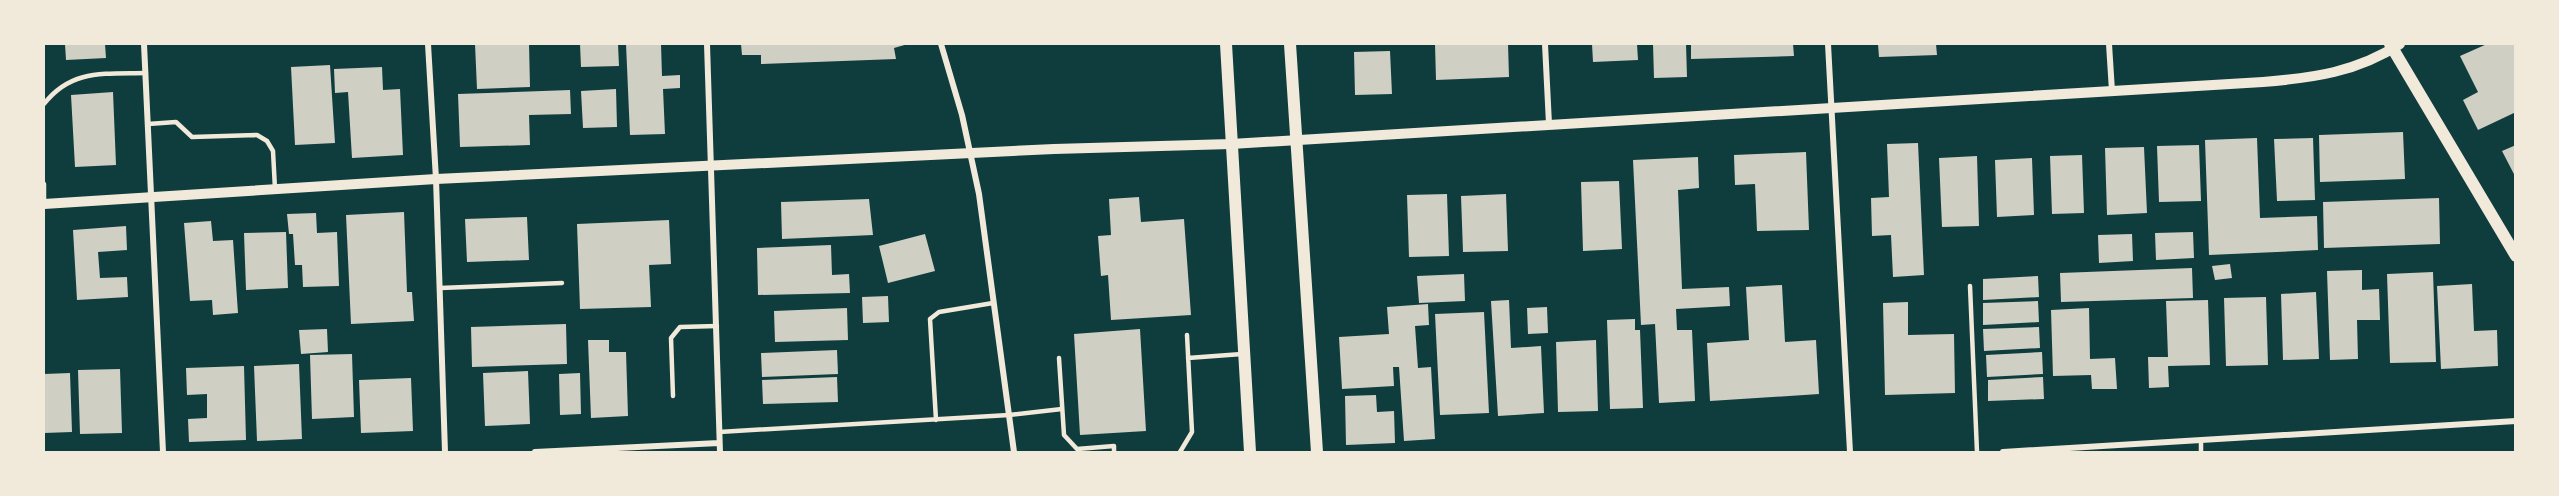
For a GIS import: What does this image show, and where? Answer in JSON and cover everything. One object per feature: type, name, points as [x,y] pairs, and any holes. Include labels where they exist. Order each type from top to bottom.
[{"type":"main road","points":[[1226,44],[1250,453]]},
{"type":"main road","points":[[1290,44],[1317,453]]},
{"type":"main road","points":[[2394,45],[2516,256]]},
{"type":"street","points":[[144,44],[163,453]]},
{"type":"street","points":[[428,44],[436,179],[445,453]]},
{"type":"street","points":[[707,44],[713,166],[720,453]]},
{"type":"street","points":[[941,44],[979,194],[1014,453]]},
{"type":"street","points":[[1545,44],[1549,124]]},
{"type":"street","points":[[1828,44],[1850,453]]},
{"type":"street","points":[[2109,44],[2112,91]]},
{"type":"street","points":[[44,204],[436,179],[1054,149],[1231,144],[2313,78],[2348,70],[2394,45]]},
{"type":"street","points":[[2003,453],[2516,421]]},
{"type":"street","points":[[535,453],[720,443]]},
{"type":"lane","points":[[44,104],[57,88],[87,75],[146,73]]},
{"type":"lane","points":[[148,124],[176,122],[192,137],[257,135],[267,141],[273,151],[275,189]]},
{"type":"lane","points":[[44,184],[44,204]]},
{"type":"lane","points":[[440,288],[562,283]]},
{"type":"lane","points":[[1970,286],[1977,453]]},
{"type":"lane","points":[[936,420],[930,320],[939,312],[993,303]]},
{"type":"lane","points":[[673,396],[671,338],[674,333],[680,327],[717,326]]},
{"type":"lane","points":[[1180,453],[1192,432],[1186,335]]},
{"type":"lane","points":[[1188,357],[1244,354]]},
{"type":"lane","points":[[1059,358],[1064,435],[1077,449],[1114,446],[1114,453]]},
{"type":"lane","points":[[719,432],[936,420],[1062,410]]},
{"type":"lane","points":[[2200,440],[2201,453]]},
{"type":"building","points":[[65,44],[105,44],[106,58],[66,60]]},
{"type":"building","points":[[475,44],[529,44],[530,87],[477,89]]},
{"type":"building","points":[[580,44],[618,44],[619,66],[581,67]]},
{"type":"building","points":[[626,44],[661,44],[662,76],[680,75],[680,88],[663,89],[665,134],[630,135]]},
{"type":"building","points":[[741,44],[908,44],[894,48],[896,59],[761,64],[761,55],[742,55]]},
{"type":"building","points":[[1435,44],[1508,44],[1509,77],[1436,80]]},
{"type":"building","points":[[1592,44],[1637,44],[1638,60],[1593,62]]},
{"type":"building","points":[[1653,44],[1686,44],[1687,77],[1654,78]]},
{"type":"building","points":[[1691,44],[1793,44],[1794,56],[1691,59]]},
{"type":"building","points":[[1878,44],[1936,44],[1937,55],[1879,57]]},
{"type":"building","points":[[2487,44],[2516,44],[2516,112],[2478,130],[2463,100],[2478,92],[2460,56]]},
{"type":"building","points":[[1390,51],[1392,94],[1355,95],[1354,52]]},
{"type":"building","points":[[330,65],[335,143],[295,145],[291,67]]},
{"type":"building","points":[[382,67],[383,90],[400,89],[403,155],[352,158],[348,92],[335,93],[334,69]]},
{"type":"building","points":[[616,89],[617,127],[583,128],[581,91]]},
{"type":"building","points":[[570,90],[571,114],[529,115],[530,145],[460,147],[458,94]]},
{"type":"building","points":[[113,92],[116,165],[75,167],[71,95]]},
{"type":"building","points":[[2403,132],[2405,179],[2320,182],[2319,135]]},
{"type":"building","points":[[2257,138],[2260,218],[2317,216],[2318,250],[2209,255],[2205,140]]},
{"type":"building","points":[[2313,138],[2315,200],[2277,201],[2274,139]]},
{"type":"building","points":[[1918,143],[1924,275],[1893,277],[1891,235],[1872,236],[1871,198],[1889,197],[1887,144]]},
{"type":"building","points":[[2199,145],[2201,201],[2159,202],[2157,146]]},
{"type":"building","points":[[2516,145],[2516,178],[2502,151]]},
{"type":"building","points":[[2144,147],[2147,213],[2107,215],[2105,148]]},
{"type":"building","points":[[1806,152],[1809,230],[1757,231],[1755,184],[1735,185],[1734,155]]},
{"type":"building","points":[[2082,155],[2084,213],[2052,214],[2050,156]]},
{"type":"building","points":[[1977,156],[1979,226],[1942,227],[1939,158]]},
{"type":"building","points":[[1698,157],[1699,188],[1678,190],[1682,289],[1729,287],[1730,306],[1676,309],[1677,330],[1692,330],[1695,401],[1659,403],[1655,324],[1641,325],[1633,160]]},
{"type":"building","points":[[2032,158],[2034,215],[1997,217],[1995,160]]},
{"type":"building","points":[[1619,181],[1622,249],[1583,251],[1581,182]]},
{"type":"building","points":[[1447,194],[1449,256],[1409,257],[1407,195]]},
{"type":"building","points":[[1506,194],[1508,251],[1463,252],[1461,196]]},
{"type":"building","points":[[1139,197],[1141,222],[1184,219],[1191,315],[1111,320],[1108,275],[1101,276],[1098,236],[1111,235],[1109,199]]},
{"type":"building","points":[[2439,198],[2440,244],[2324,248],[2323,202]]},
{"type":"building","points":[[869,199],[873,235],[782,239],[781,202]]},
{"type":"building","points":[[404,212],[407,292],[412,292],[414,321],[351,324],[346,215]]},
{"type":"building","points":[[316,213],[317,233],[337,232],[339,286],[303,287],[302,265],[295,265],[293,234],[289,234],[287,214]]},
{"type":"building","points":[[527,217],[529,260],[467,262],[465,219]]},
{"type":"building","points":[[669,220],[671,264],[649,265],[651,307],[580,309],[577,224]]},
{"type":"building","points":[[211,221],[213,241],[233,240],[238,313],[213,315],[212,300],[190,301],[184,223]]},
{"type":"building","points":[[126,226],[127,250],[98,252],[100,278],[127,277],[128,297],[77,300],[73,230]]},
{"type":"building","points":[[286,232],[288,288],[246,290],[244,233]]},
{"type":"building","points":[[2193,232],[2194,258],[2156,260],[2155,233]]},
{"type":"building","points":[[925,234],[935,271],[888,283],[879,246]]},
{"type":"building","points":[[2132,234],[2133,261],[2099,263],[2098,235]]},
{"type":"building","points":[[831,245],[832,275],[849,274],[850,293],[758,295],[757,248]]},
{"type":"building","points":[[2230,264],[2232,278],[2215,280],[2212,266]]},
{"type":"building","points":[[2192,268],[2193,298],[2061,302],[2060,273]]},
{"type":"building","points":[[2362,270],[2362,290],[2379,289],[2380,320],[2357,320],[2358,359],[2330,360],[2327,271]]},
{"type":"building","points":[[2433,272],[2436,362],[2390,363],[2387,274]]},
{"type":"building","points":[[1464,274],[1465,301],[1419,303],[1417,276]]},
{"type":"building","points":[[2038,276],[2039,297],[1983,300],[1983,279]]},
{"type":"building","points":[[2472,284],[2474,331],[2497,330],[2498,366],[2441,369],[2437,286]]},
{"type":"building","points":[[1782,285],[1785,342],[1816,340],[1819,394],[1710,401],[1707,343],[1749,340],[1746,287]]},
{"type":"building","points":[[2316,292],[2319,359],[2283,360],[2281,294]]},
{"type":"building","points":[[888,296],[889,322],[863,323],[862,297]]},
{"type":"building","points":[[2266,297],[2268,365],[2226,366],[2224,298]]},
{"type":"building","points":[[1509,300],[1511,348],[1541,346],[1544,413],[1498,416],[1491,301]]},
{"type":"building","points":[[2208,300],[2210,365],[2168,366],[2169,387],[2149,388],[2148,357],[2168,357],[2166,301]]},
{"type":"building","points":[[2038,301],[2039,322],[1983,325],[1983,303]]},
{"type":"building","points":[[1908,302],[1908,335],[1954,334],[1955,393],[1885,395],[1883,303]]},
{"type":"building","points":[[1428,304],[1429,325],[1415,326],[1418,368],[1431,367],[1435,439],[1404,441],[1399,367],[1393,367],[1394,386],[1342,389],[1339,337],[1389,334],[1387,307]]},
{"type":"building","points":[[1547,307],[1548,333],[1528,334],[1527,308]]},
{"type":"building","points":[[847,308],[848,340],[775,342],[774,311]]},
{"type":"building","points":[[2089,308],[2090,359],[2115,358],[2117,389],[2092,389],[2091,375],[2053,376],[2051,310]]},
{"type":"building","points":[[1484,312],[1489,413],[1440,415],[1435,314]]},
{"type":"building","points":[[1635,319],[1635,330],[1640,330],[1643,408],[1610,409],[1607,320]]},
{"type":"building","points":[[566,324],[567,364],[472,367],[471,327]]},
{"type":"building","points":[[2039,327],[2040,348],[1984,351],[1983,329]]},
{"type":"building","points":[[327,329],[328,352],[301,354],[299,330]]},
{"type":"building","points":[[1140,329],[1146,431],[1080,435],[1074,334]]},
{"type":"building","points":[[588,340],[609,340],[609,352],[626,352],[628,416],[591,418]]},
{"type":"building","points":[[1596,340],[1598,411],[1558,412],[1556,342]]},
{"type":"building","points":[[837,350],[838,374],[762,377],[761,353]]},
{"type":"building","points":[[2042,352],[2043,374],[1987,377],[1986,355]]},
{"type":"building","points":[[352,354],[354,417],[312,419],[310,355]]},
{"type":"building","points":[[299,364],[302,439],[257,441],[254,366]]},
{"type":"building","points":[[244,366],[246,440],[189,442],[188,419],[207,418],[207,394],[187,395],[186,368]]},
{"type":"building","points":[[120,369],[122,433],[80,434],[78,370]]},
{"type":"building","points":[[528,371],[530,424],[485,426],[483,373]]},
{"type":"building","points":[[70,373],[72,432],[44,433],[44,374]]},
{"type":"building","points":[[580,373],[581,414],[560,415],[559,374]]},
{"type":"building","points":[[837,377],[838,402],[763,404],[762,380]]},
{"type":"building","points":[[2043,377],[2044,399],[1988,401],[1988,380]]},
{"type":"building","points":[[411,378],[413,431],[361,433],[359,380]]},
{"type":"building","points":[[1376,395],[1377,412],[1394,411],[1395,443],[1346,445],[1345,396]]}]
